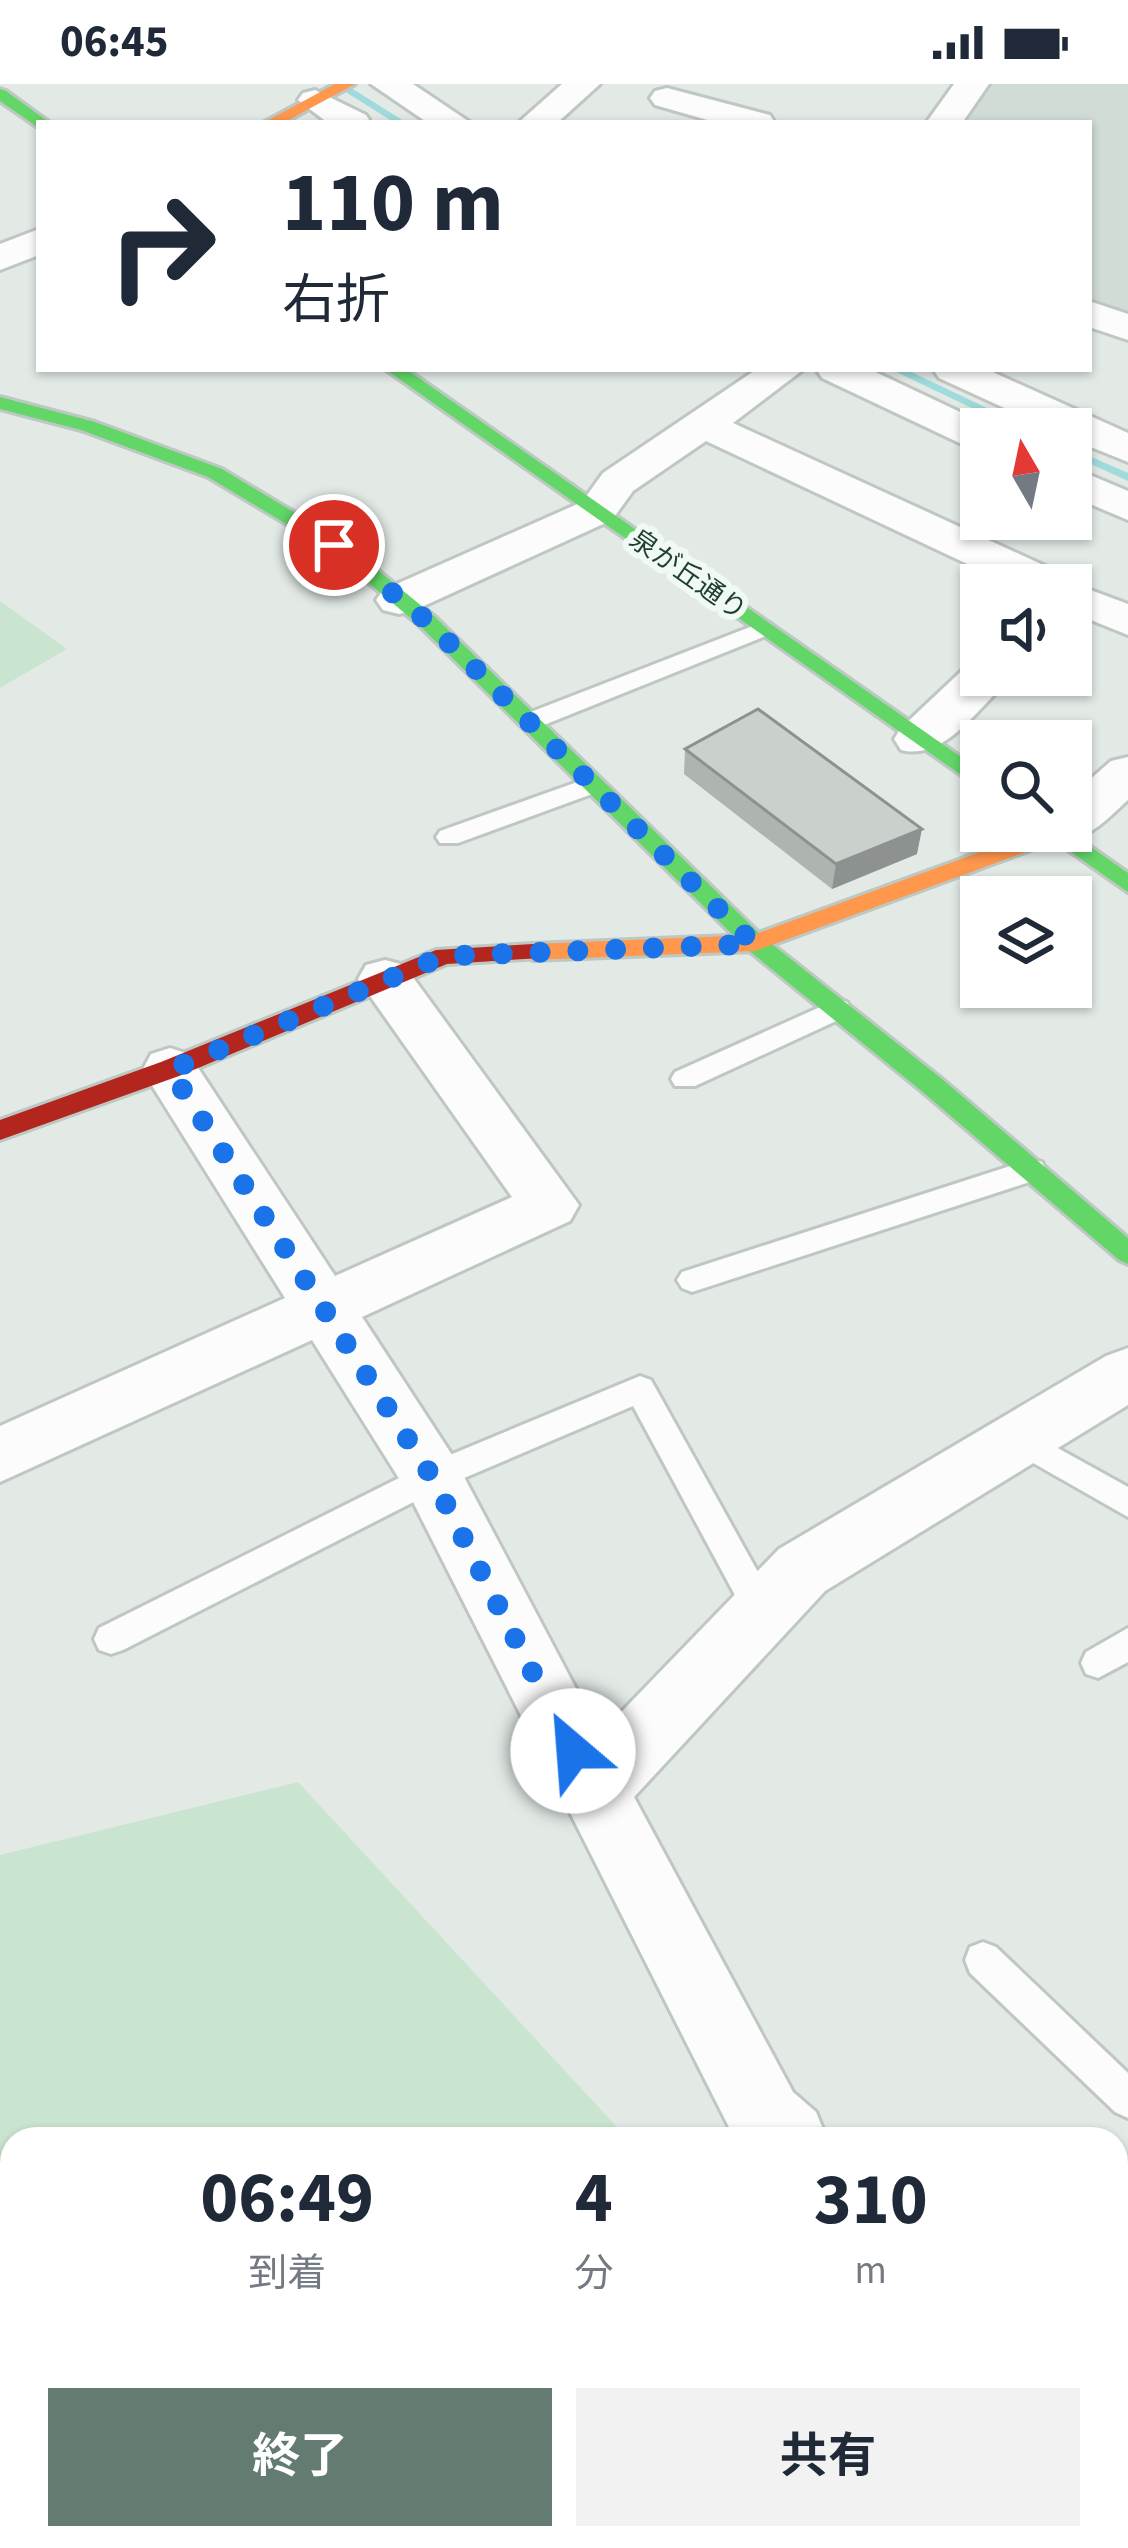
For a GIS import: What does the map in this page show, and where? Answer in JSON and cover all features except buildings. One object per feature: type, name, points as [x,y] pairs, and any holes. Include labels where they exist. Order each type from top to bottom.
[{"type":"street","points":[[388,84],[448,120]]},
{"type":"street","points":[[540,120],[583,84]]},
{"type":"street","points":[[741,120],[772,84]]},
{"type":"street","points":[[946,120],[972,84]]},
{"type":"street","points":[[637,120],[667,91],[738,120]]},
{"type":"street","points":[[277,120],[331,92],[351,120]]},
{"type":"street","points":[[0,94],[38,120]]},
{"type":"street","points":[[0,259],[36,242]]},
{"type":"street","points":[[1092,315],[1128,328]]},
{"type":"street","name":"泉が丘通り","points":[[398,372],[960,768]]},
{"type":"street","points":[[399,600],[597,511],[618,482],[780,372]]},
{"type":"street","points":[[842,372],[960,427]]},
{"type":"street","points":[[960,372],[1128,449]]},
{"type":"street","points":[[0,403],[88,426],[215,473],[334,545],[427,621],[754,944],[1128,1253]]},
{"type":"street","points":[[703,424],[1004,564]]},
{"type":"street","points":[[1092,490],[1128,507]]},
{"type":"street","points":[[1092,605],[1128,621]]},
{"type":"street","points":[[918,739],[964,696]]},
{"type":"street","points":[[1092,804],[1128,773]]},
{"type":"street","points":[[0,1130],[170,1070],[444,956],[754,944],[1002,852]]},
{"type":"street","points":[[1088,852],[1128,884]]},
{"type":"street","points":[[0,1455],[550,1205],[385,979]]},
{"type":"street","points":[[170,1070],[432,1477],[766,2119],[775,2127]]},
{"type":"street","points":[[593,1790],[802,1570],[1128,1374]]},
{"type":"lane","points":[[531,721],[763,629]]},
{"type":"lane","points":[[449,837],[594,784]]},
{"type":"lane","points":[[685,1079],[838,1010]]},
{"type":"lane","points":[[692,1280],[1032,1170]]},
{"type":"lane","points":[[111,1639],[432,1477],[640,1389],[762,1612]]},
{"type":"lane","points":[[1018,1439],[1128,1502]]},
{"type":"lane","points":[[1098,1663],[1128,1643]]},
{"type":"lane","points":[[983,1960],[1128,2099]]},
{"type":"shaded area","points":[[986,84],[1128,84],[1128,317],[1092,303],[1092,120],[959,120]]},
{"type":"green space","points":[[0,601],[67,649],[0,688]]},
{"type":"green space","points":[[298,1782],[617,2127],[0,2127],[0,1855]]},
{"type":"waterway","points":[[338,84],[397,120]]},
{"type":"waterway","points":[[902,372],[980,408]]},
{"type":"waterway","points":[[1092,461],[1128,477]]},
{"type":"traffic: fast","points":[[0,94],[38,120]]},
{"type":"traffic: fast","points":[[398,372],[960,767]]},
{"type":"traffic: fast","points":[[0,403],[88,426],[215,473],[335,545],[427,621],[755,943],[933,1086],[1128,1253]]},
{"type":"traffic: fast","points":[[1082,852],[1128,884]]},
{"type":"traffic: slow","points":[[277,120],[347,84]]},
{"type":"traffic: slow","points":[[533,952],[755,943],[1004,852]]},
{"type":"traffic: jam","points":[[0,1130],[170,1069],[444,956],[533,952]]},
{"type":"route","points":[[334,545],[427,621],[754,944],[444,956],[170,1070],[432,1477],[573,1751]]}]
